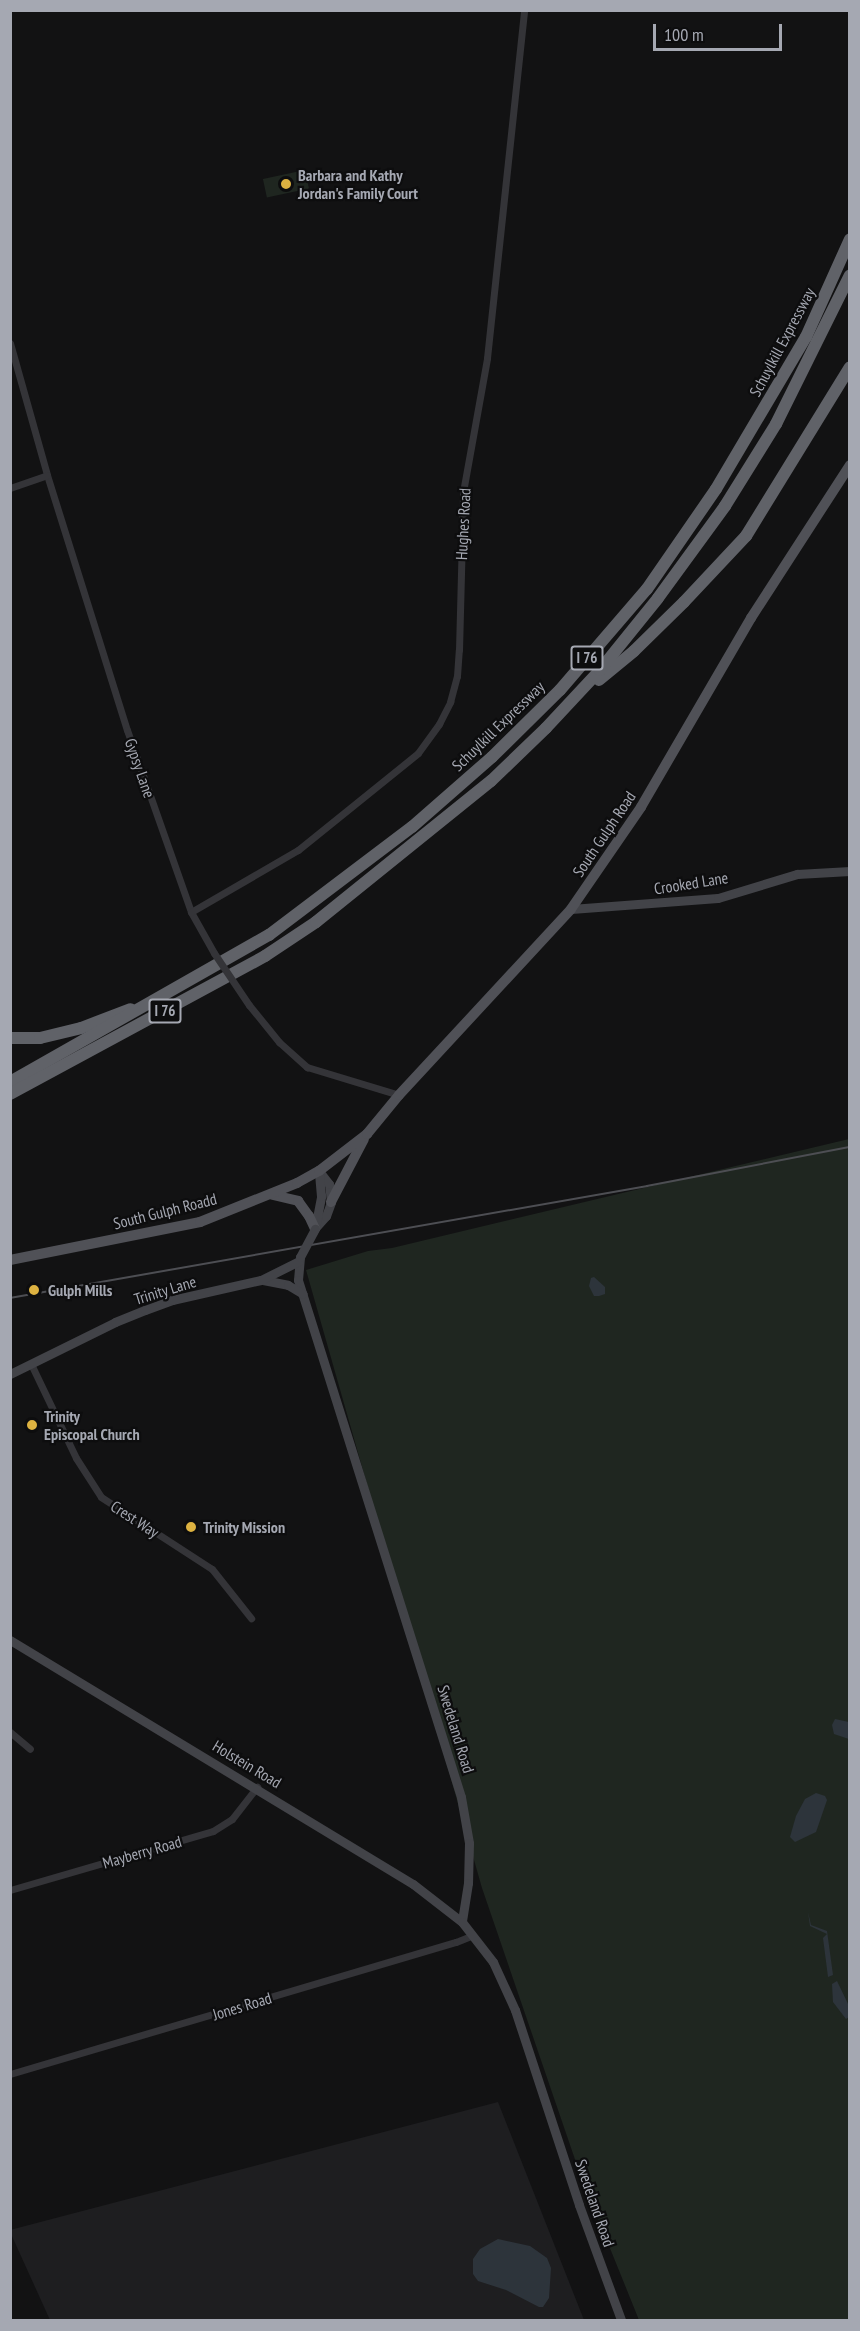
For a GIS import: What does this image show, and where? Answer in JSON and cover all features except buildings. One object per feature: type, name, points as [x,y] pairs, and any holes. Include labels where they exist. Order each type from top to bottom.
[{"type":"highway","name":"Schuylkill Expressway","points":[[10,1082],[205,974],[269,935],[412,827],[492,757],[560,690],[647,589],[745,443],[806,337],[849,239]]},
{"type":"highway","name":"Schuylkill Expressway","points":[[10,1094],[265,956],[316,922],[491,781],[570,704],[658,598],[725,506],[776,424],[849,275]]},
{"type":"highway","points":[[570,704],[634,651],[710,577],[740,544],[757,521],[849,367]]},
{"type":"highway","points":[[10,1038],[40,1038],[81,1028],[132,1009],[205,974]]},
{"type":"main road","name":"South Gulph Road","points":[[319,1171],[368,1134],[399,1095],[571,909],[641,807],[751,618],[849,465]]},
{"type":"main road","name":"Crooked Lane","points":[[571,909],[718,898],[797,874],[849,871]]},
{"type":"main road","points":[[315,1228],[326,1216],[331,1202],[368,1134]]},
{"type":"main road","points":[[319,1171],[329,1184],[331,1202]]},
{"type":"main road","points":[[300,1259],[315,1228],[321,1196],[319,1171]]},
{"type":"main road","name":"South Gulph Roadd","points":[[10,1260],[200,1222],[273,1195],[319,1171]]},
{"type":"main road","points":[[273,1195],[298,1201],[315,1228]]},
{"type":"main road","name":"Trinity Lane","points":[[10,1374],[115,1322],[172,1300],[261,1280],[300,1259]]},
{"type":"main road","name":"Swedeland Road","points":[[300,1259],[297,1270],[303,1294],[461,1797],[469,1843],[468,1883],[462,1922],[493,1962],[515,2010],[579,2205],[621,2320]]},
{"type":"main road","points":[[261,1280],[288,1285],[303,1294]]},
{"type":"main road","name":"Holstein Road","points":[[10,1640],[257,1787],[413,1884],[462,1922]]},
{"type":"street","name":"Hughes Road","points":[[191,912],[298,850],[400,768],[418,753],[439,724],[450,702],[457,676],[459,650],[462,492],[487,358],[524,10]]},
{"type":"street","name":"Gypsy Lane","points":[[10,343],[47,475],[127,730],[191,912],[214,953],[249,1005],[279,1042],[307,1067],[399,1095]]},
{"type":"street","points":[[10,488],[47,475]]},
{"type":"street","name":"Crest Way","points":[[31,1364],[76,1458],[101,1497],[212,1569],[251,1618]]},
{"type":"street","points":[[10,1732],[30,1749]]},
{"type":"street","name":"Mayberry Road","points":[[10,1890],[213,1831],[232,1819],[257,1787]]},
{"type":"street","name":"Jones Road","points":[[10,2074],[456,1942],[473,1935]]},
{"type":"shaded area","name":"Barbara and Kathy Jordan's Family Court","points":[[305,170],[309,189],[267,198],[263,179]]},
{"type":"shaded area","points":[[849,1139],[849,2320],[639,2320],[580,2174],[482,1888],[306,1270],[368,1251],[392,1248]]},
{"type":"shaded area","points":[[594,1277],[605,1287],[605,1294],[594,1296],[589,1286],[591,1278]]},
{"type":"shaded area","points":[[835,1719],[849,1722],[849,1739],[834,1734],[832,1725]]},
{"type":"shaded area","points":[[816,1793],[825,1796],[827,1800],[816,1832],[795,1842],[790,1837],[796,1816],[805,1799]]},
{"type":"shaded area","points":[[808,1912],[811,1925],[827,1931],[833,1975],[828,1977],[823,1938],[827,1934],[810,1926]]},
{"type":"shaded area","points":[[837,1981],[849,2006],[849,2017],[846,2019],[833,2002],[832,1984]]},
{"type":"shaded area","points":[[498,2102],[584,2320],[50,2320],[11,2234],[10,2230]]},
{"type":"shaded area","points":[[498,2239],[530,2246],[547,2258],[551,2268],[549,2298],[543,2307],[506,2290],[478,2281],[473,2274],[473,2259],[480,2249]]},
{"type":"tram line","points":[[10,1298],[647,1186],[850,1147]]},
{"type":"place","name":"Barbara and Kathy Jordan's Family Court","points":[[286,184]]},
{"type":"place","name":"Gulph Mills","points":[[34,1290]]},
{"type":"place","name":"Trinity Episcopal Church","points":[[32,1425]]},
{"type":"place","name":"Trinity Mission","points":[[191,1527]]}]
